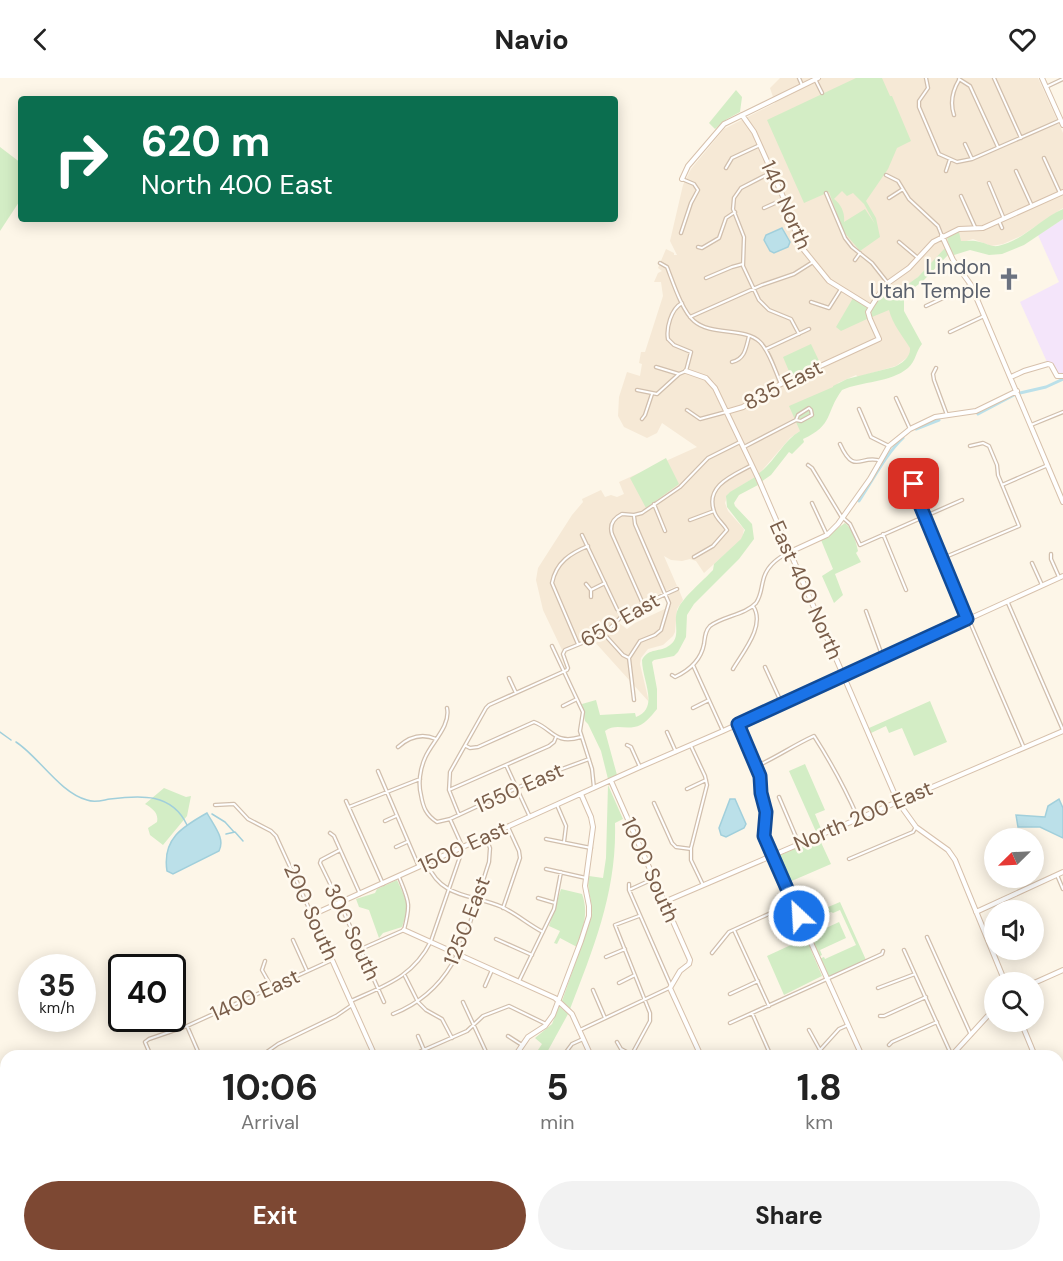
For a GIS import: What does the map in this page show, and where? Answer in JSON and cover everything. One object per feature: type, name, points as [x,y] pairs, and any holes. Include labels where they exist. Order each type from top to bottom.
[{"type":"street","points":[[799,78],[802,85]]},
{"type":"street","points":[[926,78],[928,88],[919,101],[920,112],[939,154],[960,162],[1062,123],[1042,78]]},
{"type":"street","points":[[954,115],[952,109],[954,88],[960,78],[970,86],[998,147]]},
{"type":"street","points":[[994,78],[1021,138]]},
{"type":"street","points":[[681,233],[698,190],[694,184],[682,179],[688,166],[717,130],[728,122],[816,79],[822,93]]},
{"type":"street","points":[[1046,87],[1063,80]]},
{"type":"street","name":"140 North","points":[[742,115],[760,145],[784,199],[800,243],[824,277],[871,307]]},
{"type":"street","points":[[965,144],[972,159]]},
{"type":"street","points":[[726,168],[732,158],[760,145]]},
{"type":"street","points":[[871,307],[887,282],[908,269],[931,244],[942,236],[959,229],[983,228],[1061,193],[1044,158]]},
{"type":"street","points":[[946,171],[950,159]]},
{"type":"street","points":[[1016,171],[1032,206]]},
{"type":"street","points":[[772,172],[741,188],[734,198],[735,212],[744,237],[743,264],[762,304],[768,310],[791,319],[799,334]]},
{"type":"street","points":[[886,175],[898,181],[913,204],[938,226],[953,260],[971,285],[1063,502]]},
{"type":"street","points":[[989,183],[1004,219]]},
{"type":"street","points":[[889,198],[903,189]]},
{"type":"street","points":[[826,193],[844,236],[872,263],[887,282]]},
{"type":"street","points":[[961,196],[975,227]]},
{"type":"street","points":[[764,208],[784,199]]},
{"type":"street","points":[[698,247],[702,248],[719,238],[726,218],[735,212]]},
{"type":"street","points":[[999,221],[1002,228]]},
{"type":"street","points":[[899,242],[918,258]]},
{"type":"street","points":[[855,260],[860,253]]},
{"type":"street","points":[[689,317],[794,274],[813,262]]},
{"type":"street","points":[[660,263],[667,267],[689,317],[704,327],[757,340],[765,350],[781,384]]},
{"type":"street","points":[[706,278],[743,264]]},
{"type":"street","points":[[926,306],[971,285]]},
{"type":"street","points":[[811,302],[829,308],[841,289]]},
{"type":"street","points":[[734,298],[736,303]]},
{"type":"street","points":[[637,390],[652,394],[660,392],[678,374],[686,371],[691,352],[674,345],[668,339],[668,330],[674,312],[682,303]]},
{"type":"street","name":"835 East","points":[[687,410],[700,419],[748,405],[762,393],[879,339],[868,312],[871,307]]},
{"type":"street","points":[[950,332],[984,316]]},
{"type":"street","points":[[765,350],[809,329]]},
{"type":"street","points":[[732,362],[738,361],[743,356],[748,336]]},
{"type":"street","points":[[664,341],[668,339]]},
{"type":"street","points":[[1011,377],[1048,364],[1057,376],[1063,376]]},
{"type":"street","points":[[656,367],[678,374]]},
{"type":"street","points":[[936,368],[933,374],[934,380],[946,415]]},
{"type":"street","name":"East 400 North","points":[[686,371],[711,382],[744,447],[898,802],[916,827],[948,850],[955,860],[1001,972]]},
{"type":"street","points":[[672,675],[675,677],[684,673],[693,665],[702,651],[706,634],[711,626],[753,606],[760,595],[766,571],[779,558],[827,534],[843,518],[889,446],[910,429],[946,415],[976,411],[1017,391]]},
{"type":"street","points":[[642,419],[652,394]]},
{"type":"street","points":[[896,398],[910,429]]},
{"type":"street","points":[[744,447],[796,420],[801,421],[812,414],[811,410],[809,408],[798,415],[796,420]]},
{"type":"street","points":[[859,410],[871,437],[889,446]]},
{"type":"street","points":[[1031,425],[1063,412]]},
{"type":"street","points":[[643,604],[611,529],[614,520],[626,513],[634,515],[642,513],[680,487],[708,458],[740,442]]},
{"type":"street","points":[[942,559],[1019,526],[987,443],[970,447]]},
{"type":"street","points":[[840,444],[845,455],[852,461],[860,463],[876,459],[880,461]]},
{"type":"street","points":[[694,557],[713,546],[727,530],[714,511],[712,497],[719,484],[752,465]]},
{"type":"street","points":[[808,465],[843,518],[850,524],[860,544],[962,500]]},
{"type":"street","points":[[1002,485],[1048,465]]},
{"type":"street","points":[[914,484],[913,488],[942,559],[1024,748]]},
{"type":"street","points":[[812,502],[827,534]]},
{"type":"street","points":[[654,504],[665,531]]},
{"type":"street","points":[[690,520],[714,511]]},
{"type":"street","points":[[634,515],[635,524],[666,594],[668,607],[661,630],[640,641],[629,658],[634,700]]},
{"type":"street","points":[[582,534],[622,616]]},
{"type":"street","points":[[883,534],[906,590]]},
{"type":"street","points":[[578,644],[552,583],[556,571],[566,558],[588,546]]},
{"type":"street","points":[[1051,554],[1051,559],[1061,577]]},
{"type":"street","points":[[1032,563],[1042,585]]},
{"type":"street","name":"1500 East","points":[[312,915],[691,746],[1061,577]]},
{"type":"street","points":[[591,590],[605,583]]},
{"type":"street","points":[[586,584],[591,590],[591,597]]},
{"type":"street","name":"650 East","points":[[565,672],[568,668],[563,652],[604,634],[622,616],[677,589]]},
{"type":"street","points":[[1007,601],[1063,730]]},
{"type":"street","points":[[734,669],[756,626],[758,616],[753,606]]},
{"type":"street","points":[[866,611],[883,658]]},
{"type":"street","points":[[604,634],[629,658]]},
{"type":"street","points":[[552,646],[583,712],[580,726],[581,737],[589,759],[594,788]]},
{"type":"street","points":[[693,665],[723,731]]},
{"type":"street","points":[[765,667],[782,704]]},
{"type":"street","points":[[459,815],[449,790],[450,772],[486,708],[565,672]]},
{"type":"street","points":[[509,678],[516,693]]},
{"type":"street","points":[[563,706],[577,699]]},
{"type":"street","points":[[693,708],[709,700]]},
{"type":"street","points":[[435,827],[437,822],[428,816],[423,806],[420,779],[424,759],[448,718],[447,708]]},
{"type":"street","points":[[465,746],[478,747],[534,722],[556,736],[572,739],[581,737]]},
{"type":"street","points":[[738,724],[760,776],[761,793],[766,812],[764,836],[826,980],[859,1050]]},
{"type":"street","name":"North 200 East","points":[[664,902],[1063,730]]},
{"type":"street","points":[[667,732],[675,752]]},
{"type":"street","points":[[398,747],[420,736],[426,735],[436,739]]},
{"type":"street","points":[[449,790],[549,746],[554,742],[556,736]]},
{"type":"street","points":[[756,766],[776,758],[792,746],[814,736],[822,752],[840,776],[858,818]]},
{"type":"street","points":[[627,745],[631,747],[640,767]]},
{"type":"street","points":[[691,746],[706,780],[691,849],[691,860],[703,886]]},
{"type":"street","name":"1550 East","points":[[437,822],[450,819],[543,776],[589,759]]},
{"type":"street","points":[[506,765],[530,817]]},
{"type":"street","points":[[378,771],[419,867]]},
{"type":"street","points":[[348,807],[420,779]]},
{"type":"street","name":"1000 South","points":[[613,780],[689,959],[689,964],[680,971],[671,987]]},
{"type":"street","points":[[687,789],[706,780]]},
{"type":"street","points":[[519,1050],[528,1037],[546,1024],[558,1001],[582,941],[589,916],[585,890],[592,824],[581,794]]},
{"type":"street","points":[[779,798],[799,844]]},
{"type":"street","points":[[346,801],[383,884]]},
{"type":"street","points":[[654,803],[672,843],[676,847],[691,849]]},
{"type":"street","name":"200 South","points":[[215,805],[234,804],[248,819],[272,831],[276,836],[372,1050]]},
{"type":"street","points":[[557,805],[566,826],[564,842]]},
{"type":"street","points":[[385,821],[397,816]]},
{"type":"street","points":[[270,1050],[336,1016],[352,1003],[405,976],[417,964],[431,941],[463,848],[450,819]]},
{"type":"street","points":[[503,908],[520,858],[508,827]]},
{"type":"street","points":[[849,860],[913,832],[916,827]]},
{"type":"street","points":[[330,833],[334,836],[360,894]]},
{"type":"street","name":"1250 East","points":[[393,1014],[418,1002],[443,980],[458,954],[490,858],[485,837]]},
{"type":"street","points":[[546,839],[591,848]]},
{"type":"street","points":[[396,847],[408,842]]},
{"type":"street","name":"300 South","points":[[340,850],[321,860],[320,863],[384,1002]]},
{"type":"street","points":[[427,864],[432,876],[448,891],[503,908],[543,932]]},
{"type":"street","points":[[546,869],[586,878]]},
{"type":"street","points":[[519,981],[555,903],[561,872]]},
{"type":"street","points":[[976,912],[1063,872]]},
{"type":"street","points":[[1057,875],[1063,889]]},
{"type":"street","points":[[399,877],[410,910],[404,930]]},
{"type":"street","points":[[628,890],[654,879]]},
{"type":"street","points":[[629,884],[628,890],[697,1050]]},
{"type":"street","points":[[538,898],[555,903]]},
{"type":"street","points":[[712,953],[729,932],[793,903]]},
{"type":"street","points":[[771,913],[780,934]]},
{"type":"street","points":[[634,1050],[650,1021],[650,1013],[615,925],[639,916]]},
{"type":"street","points":[[361,949],[404,930],[431,941],[558,1001],[570,1010],[589,1050]]},
{"type":"street","points":[[734,930],[769,1006]]},
{"type":"street","points":[[927,937],[971,1035]]},
{"type":"street","points":[[496,939],[532,955]]},
{"type":"street","points":[[293,940],[307,971]]},
{"type":"street","points":[[606,957],[625,949]]},
{"type":"street","points":[[904,950],[949,1050]]},
{"type":"street","points":[[730,1023],[882,954],[883,951]]},
{"type":"street","name":"1400 East","points":[[148,1050],[145,1042],[187,1026],[332,960]]},
{"type":"street","points":[[264,961],[262,970],[271,987]]},
{"type":"street","points":[[485,986],[492,970]]},
{"type":"street","points":[[1044,978],[1063,970]]},
{"type":"street","points":[[878,988],[915,974]]},
{"type":"street","points":[[619,983],[636,975]]},
{"type":"street","points":[[405,976],[418,1002],[426,1010],[442,1019],[452,1038]]},
{"type":"street","points":[[730,994],[758,981]]},
{"type":"street","points":[[580,1030],[671,987]]},
{"type":"street","points":[[592,990],[605,1018]]},
{"type":"street","points":[[880,1016],[926,997]]},
{"type":"street","points":[[463,1002],[485,1050]]},
{"type":"street","points":[[418,1036],[424,1050],[452,1038],[474,1025],[483,1016],[508,1006],[546,1024]]},
{"type":"street","points":[[752,1013],[768,1050]]},
{"type":"street","points":[[957,1050],[984,1020]]},
{"type":"street","points":[[889,1045],[937,1022]]},
{"type":"street","points":[[809,1030],[820,1050],[836,1032],[848,1025]]},
{"type":"street","points":[[187,1026],[197,1050]]},
{"type":"street","points":[[1025,1032],[1033,1050]]},
{"type":"street","points":[[508,1036],[522,1045]]},
{"type":"street","points":[[568,1050],[572,1044],[584,1038]]},
{"type":"street","points":[[617,1042],[624,1050]]},
{"type":"shaded area","points":[[780,78],[1038,78],[1063,133],[1063,208],[1021,236],[1003,244],[991,246],[973,239],[956,244],[945,250],[915,280],[899,290],[911,353],[908,357],[896,366],[858,377],[856,375],[838,383],[823,415],[790,438],[759,474],[714,382],[699,373],[695,376],[704,379],[711,386],[755,477],[728,494],[725,503],[728,511],[744,529],[742,539],[704,573],[696,561],[671,560],[664,556],[677,586],[626,609],[607,630],[562,650],[543,610],[536,580],[538,568],[583,502],[582,499],[601,490],[605,497],[611,495],[617,497],[624,494],[619,482],[697,447],[662,423],[657,433],[647,438],[624,427],[618,416],[619,397],[627,372],[640,376],[641,352],[645,352],[663,296],[661,282],[654,282],[658,273],[662,271],[658,268],[666,249],[677,255],[670,241],[683,185],[691,169],[724,129],[775,103],[770,88]]},
{"type":"shaded area","points":[[1063,219],[1063,374],[1059,375],[1053,364],[1047,362],[1020,302],[1059,282],[1038,235]]},
{"type":"shaded area","points":[[679,590],[683,600],[677,609],[673,636],[663,645],[648,649],[641,658],[640,664],[649,702],[593,640],[607,634],[619,623],[627,629],[671,606],[669,595]]},
{"type":"green space","points":[[856,78],[882,78],[911,141],[897,148],[888,169],[866,201],[876,218],[880,237],[860,251],[843,231],[829,192],[804,203],[767,120]],"holes":[[[842,191],[847,196],[853,193],[864,204],[875,224],[865,209],[844,222],[842,210],[834,199]]]},
{"type":"green space","points":[[736,90],[742,97],[740,112],[715,129],[709,123]]},
{"type":"green space","points":[[0,147],[18,161],[18,204],[0,231]]},
{"type":"green space","points":[[1063,209],[1063,219],[1024,245],[1002,254],[989,255],[970,250],[954,255],[949,246],[947,237],[959,232],[961,241],[982,242],[995,246],[1007,243]]},
{"type":"green space","points":[[945,248],[948,255],[923,281],[904,295],[904,311],[922,344],[911,365],[893,376],[842,390],[820,429],[803,439],[804,442],[792,454],[789,452],[771,475],[761,482],[758,474],[800,431],[789,406],[847,379],[894,367],[907,357],[910,348],[895,325],[889,310],[872,317],[873,306],[883,291],[893,295],[918,277]]},
{"type":"green space","points":[[853,298],[867,307],[867,319],[841,331],[836,327]]},
{"type":"green space","points":[[811,344],[820,363],[791,376],[783,357]]},
{"type":"green space","points":[[666,458],[679,484],[646,508],[630,478]]},
{"type":"green space","points":[[755,477],[758,485],[739,495],[734,503],[752,524],[754,539],[739,559],[694,604],[687,615],[686,637],[678,652],[674,656],[652,662],[657,689],[657,709],[641,725],[612,728],[605,731],[617,775],[608,779],[601,751],[585,721],[582,704],[596,700],[600,715],[635,713],[636,717],[643,713],[647,707],[648,693],[642,660],[648,653],[674,642],[676,613],[681,604],[713,570],[714,564],[741,539],[745,530],[727,507],[726,496]]},
{"type":"green space","points":[[845,523],[854,536],[858,551],[856,553],[861,562],[835,574],[843,595],[834,603],[822,576],[833,569],[821,540]]},
{"type":"green space","points":[[930,701],[947,742],[914,756],[902,728],[889,733],[886,726],[871,733],[869,728]]},
{"type":"green space","points":[[805,764],[825,810],[815,814],[822,831],[817,834],[789,771]]},
{"type":"green space","points":[[608,785],[623,819],[615,823],[615,848],[608,895],[595,941],[570,1009],[562,1001],[592,915],[589,876],[603,878],[606,858]]},
{"type":"green space","points":[[164,788],[186,797],[191,796],[187,816],[163,845],[150,835],[148,828],[157,822],[157,816],[145,804]]},
{"type":"green space","points":[[819,838],[831,864],[787,883],[776,857]]},
{"type":"green space","points":[[397,880],[407,908],[402,927],[383,933],[379,938],[369,910],[359,907],[356,899],[375,893],[377,889]]},
{"type":"green space","points":[[561,889],[582,894],[584,901],[584,920],[577,947],[560,938],[557,944],[554,943],[560,931],[549,926]]},
{"type":"green space","points":[[840,902],[866,960],[829,977],[819,959],[824,957],[825,959],[856,945],[840,910],[808,922],[807,928],[802,918]]},
{"type":"green space","points":[[839,922],[846,938],[820,950],[822,955],[818,957],[808,930],[811,929],[813,934]]},
{"type":"green space","points":[[806,938],[822,976],[784,995],[767,956]]},
{"type":"green space","points":[[559,1006],[568,1014],[548,1050],[538,1050],[542,1044],[535,1038],[552,1024]]},
{"type":"water","points":[[782,228],[790,242],[788,247],[774,253],[770,251],[764,240],[766,235]]},
{"type":"water","points":[[730,799],[735,799],[746,824],[744,828],[726,837],[721,835],[719,828]]},
{"type":"water","points":[[1059,799],[1063,808],[1063,838],[1040,827],[1018,827],[1016,815],[1045,817],[1048,806]]},
{"type":"water","points":[[207,813],[220,838],[219,851],[173,874],[167,871],[166,860],[171,842],[182,829]]},
{"type":"waterway","points":[[1020,393],[1046,387],[1063,379]]},
{"type":"waterway","points":[[978,414],[1014,395]]},
{"type":"waterway","points":[[916,429],[939,420]]},
{"type":"waterway","points":[[859,501],[885,460],[903,438]]},
{"type":"waterway","points":[[0,732],[11,740]]},
{"type":"waterway","points":[[16,742],[58,782],[77,796],[93,801],[133,797],[154,798],[173,807],[187,825]]},
{"type":"waterway","points":[[212,814],[225,822],[234,832]]},
{"type":"waterway","points":[[226,834],[235,832],[243,841]]},
{"type":"place","name":"Lindon Utah Temple","points":[[1009,279]]},
{"type":"route","points":[[799,916],[764,836],[766,812],[759,771],[738,724],[967,619],[913,488],[914,484]]}]
